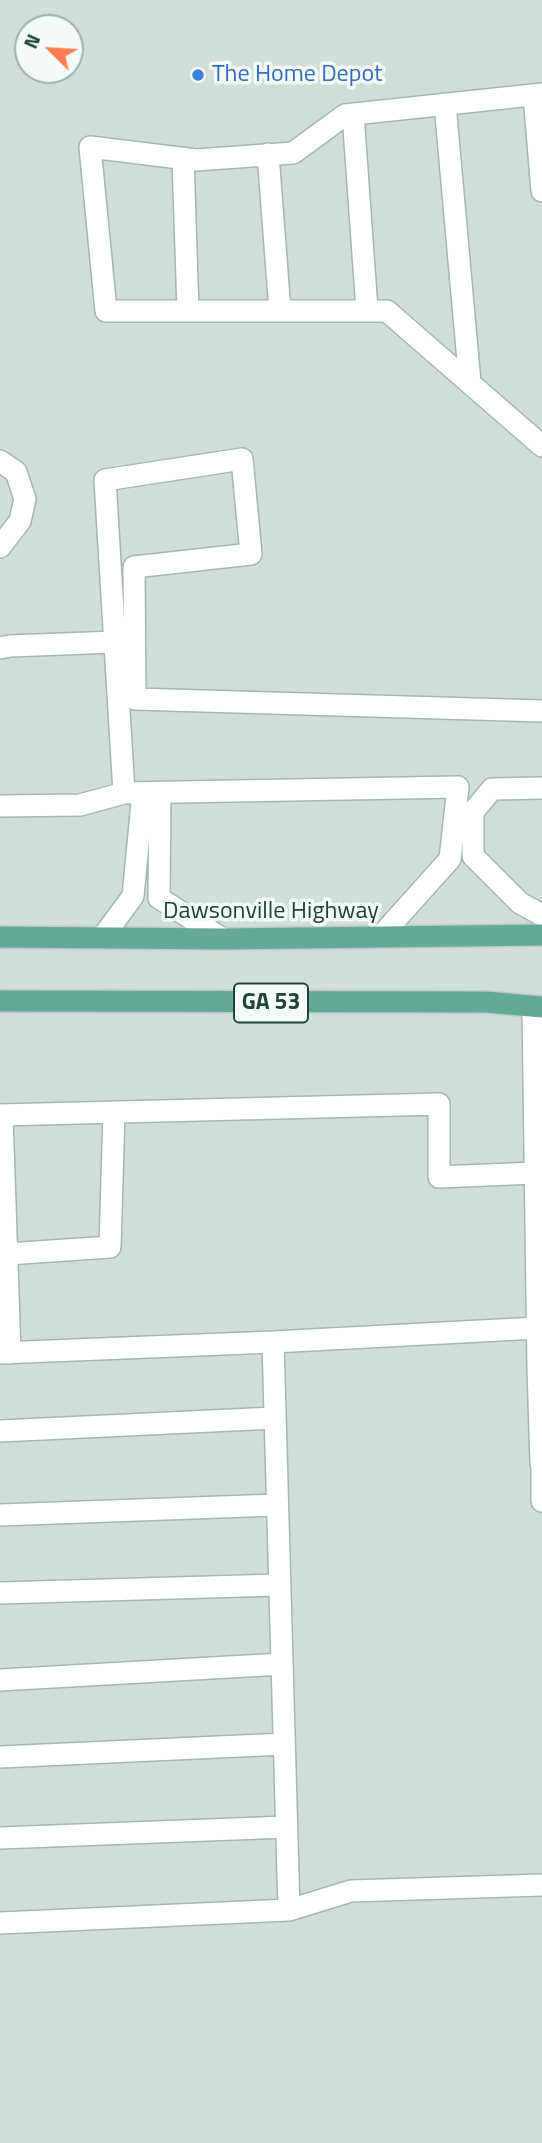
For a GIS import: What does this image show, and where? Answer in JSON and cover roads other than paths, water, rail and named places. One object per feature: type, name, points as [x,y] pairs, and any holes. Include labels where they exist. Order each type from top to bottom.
[{"type":"main road","name":"Dawsonville Highway","points":[[0,937],[223,939],[542,935]]},
{"type":"main road","name":"GA 53","points":[[0,1001],[475,1002],[538,1007]]},
{"type":"lane","points":[[542,191],[538,94],[345,115],[293,153],[196,160],[90,147],[106,311],[387,310],[542,446]]},
{"type":"lane","points":[[445,104],[470,383]]},
{"type":"lane","points":[[353,114],[367,310]]},
{"type":"lane","points":[[268,154],[280,311]]},
{"type":"lane","points":[[183,158],[188,311]]},
{"type":"lane","points":[[223,939],[159,898],[115,642],[105,480],[242,458],[251,554],[134,566],[135,699],[542,711]]},
{"type":"lane","points":[[0,461],[16,472],[25,499],[20,521],[0,547]]},
{"type":"lane","points":[[0,648],[115,642]]},
{"type":"lane","points":[[0,806],[80,806],[142,793],[458,787],[450,859],[380,937]]},
{"type":"lane","points":[[542,788],[492,789],[473,811],[473,856],[520,903],[542,915]]},
{"type":"lane","points":[[102,938],[133,896],[142,793]]},
{"type":"lane","points":[[538,1007],[535,1173],[542,1501]]},
{"type":"lane","points":[[535,1173],[439,1177],[439,1104],[1,1115],[7,1254],[5,1353],[537,1328]]},
{"type":"lane","points":[[7,1254],[110,1247],[114,1112]]},
{"type":"lane","points":[[273,1342],[289,1910]]},
{"type":"lane","points":[[0,1431],[274,1418]]},
{"type":"lane","points":[[0,1515],[276,1505]]},
{"type":"lane","points":[[0,1593],[278,1585]]},
{"type":"lane","points":[[0,1680],[282,1664]]},
{"type":"lane","points":[[0,1757],[284,1744]]},
{"type":"lane","points":[[0,1838],[286,1827]]},
{"type":"lane","points":[[0,1923],[289,1910],[351,1891],[542,1885]]},
{"type":"place","name":"The Home Depot","points":[[198,75]]}]
